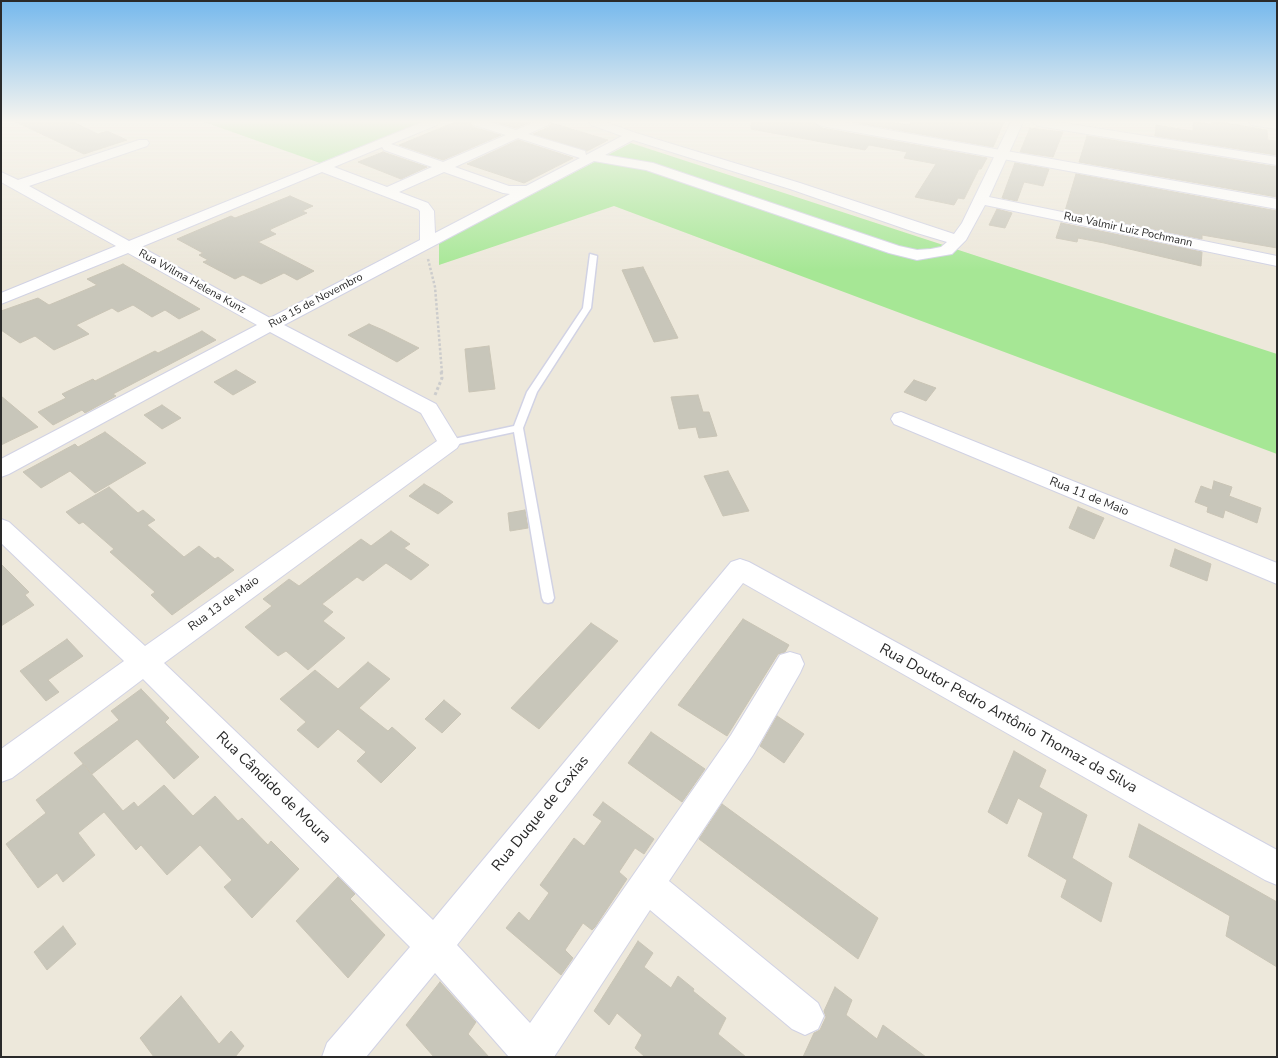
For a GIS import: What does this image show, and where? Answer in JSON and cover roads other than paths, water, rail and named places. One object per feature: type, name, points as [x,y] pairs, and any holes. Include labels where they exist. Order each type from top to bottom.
[{"type":"street","points":[[17,185],[58,171]]},
{"type":"street","points":[[1,299],[310,171]]},
{"type":"street","points":[[333,171],[423,206],[427,211],[422,246]]},
{"type":"street","points":[[388,192],[434,171]]},
{"type":"street","points":[[456,171],[508,190],[529,190]]},
{"type":"street","name":"Rua 15 de Novembro","points":[[1,469],[270,325],[529,190],[559,171]]},
{"type":"street","points":[[664,171],[895,250],[917,255],[946,251],[958,240],[969,223],[993,171]]},
{"type":"street","points":[[747,171],[922,230],[958,240]]},
{"type":"street","points":[[1098,171],[1277,204]]},
{"type":"street","name":"Rua Wilma Helena Kunz","points":[[1,176],[270,325],[429,410],[449,443]]},
{"type":"street","name":"Rua Valmir Luiz Pochmann","points":[[979,199],[1277,261]]},
{"type":"street","name":"Rua 11 de Maio","points":[[901,419],[1277,574]]},
{"type":"street","name":"Rua 13 de Maio","points":[[1,767],[449,443]]},
{"type":"street","name":"Rua Cândido de Moura","points":[[1,528],[144,662],[434,946],[534,1055]]},
{"type":"street","name":"Rua Doutor Pedro Antônio Thomaz da Silva","points":[[740,569],[1277,868]]},
{"type":"street","name":"Rua Duque de Caxias","points":[[341,1057],[434,946],[740,569]]},
{"type":"street","points":[[534,1055],[742,745],[790,664]]},
{"type":"street","points":[[647,885],[805,1016]]},
{"type":"lane","points":[[548,598],[518,428],[532,392],[587,308],[593,256]]},
{"type":"lane","points":[[449,443],[518,428]]}]
